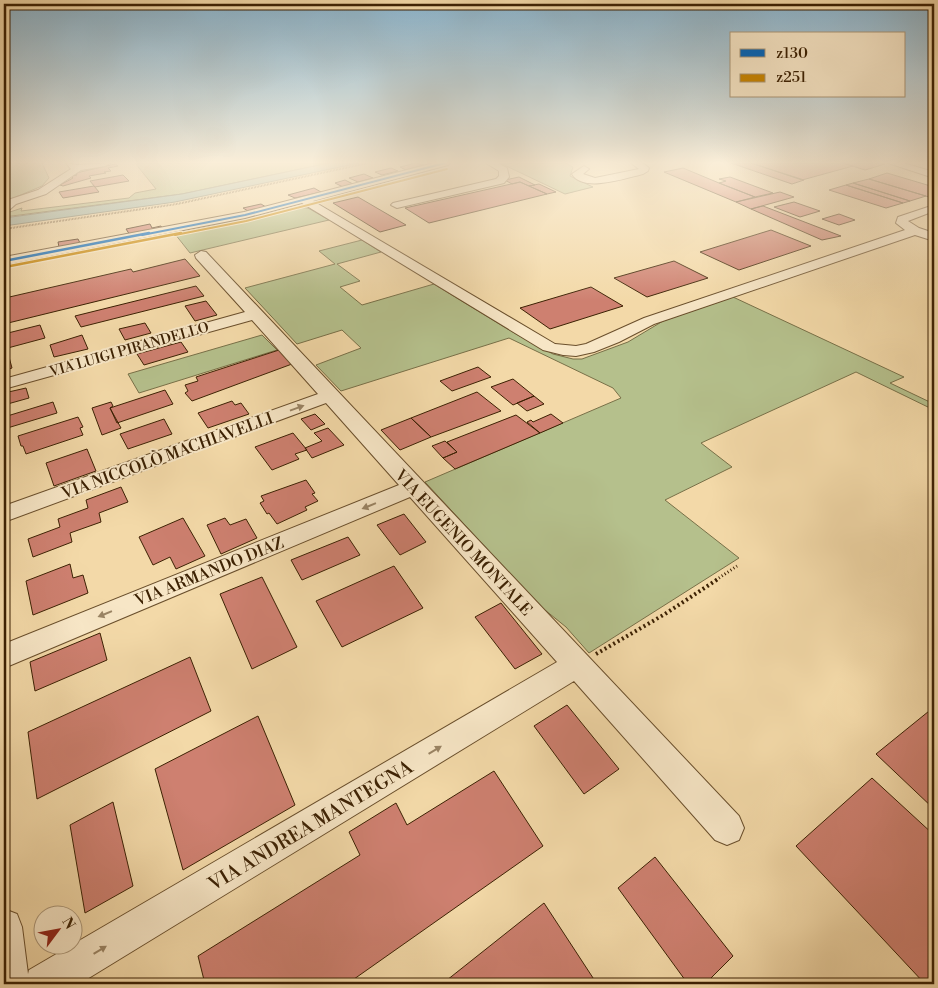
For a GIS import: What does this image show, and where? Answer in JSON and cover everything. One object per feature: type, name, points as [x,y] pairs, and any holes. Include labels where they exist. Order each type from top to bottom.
[{"type":"street","points":[[4,261],[223,220],[267,209]]},
{"type":"street","points":[[319,209],[549,347],[569,352],[579,351],[613,340],[649,321],[915,231]]},
{"type":"street","points":[[930,209],[902,219],[902,223],[915,231],[934,237]]},
{"type":"street","name":"VIA EUGENIO MONTALE","points":[[201,255],[727,828]]},
{"type":"street","name":"VIA LUIGI PIRANDELLO","points":[[4,384],[255,314]]},
{"type":"street","name":"VIA NICCOLÒ MACHIAVELLI","points":[[4,514],[330,396]]},
{"type":"street","name":"VIA ARMANDO DIAZ","points":[[4,656],[414,487]]},
{"type":"street","name":"VIA ANDREA MANTEGNA","points":[[43,984],[577,665]]},
{"type":"street","points":[[4,926],[10,984]]},
{"type":"path","points":[[4,229],[138,209]]},
{"type":"path","points":[[577,665],[665,614],[738,566]]},
{"type":"green space","points":[[19,209],[22,209],[21,211],[65,209],[4,217],[4,214]]},
{"type":"green space","points":[[287,209],[310,209],[329,220],[190,253],[175,234]]},
{"type":"green space","points":[[362,240],[381,252],[337,264],[360,281],[340,287],[362,305],[434,284],[516,334],[553,354],[573,359],[582,359],[628,342],[663,321],[733,297],[904,377],[890,383],[934,404],[934,410],[856,372],[701,443],[732,467],[665,500],[739,558],[589,653],[566,627],[540,606],[425,482],[621,398],[613,388],[509,338],[341,391],[316,365],[361,348],[342,330],[297,344],[245,288],[335,264],[319,251]]},
{"type":"green space","points":[[262,335],[277,350],[139,393],[128,374]]},
{"type":"water","points":[[70,209],[124,209],[4,226],[4,218]]},
{"type":"building","points":[[343,209],[379,209],[406,225],[380,232]]},
{"type":"building","points":[[407,209],[486,209],[429,223]]},
{"type":"building","points":[[751,209],[771,209],[841,236],[822,240]]},
{"type":"building","points":[[779,209],[815,209],[820,211],[800,217]]},
{"type":"building","points":[[839,214],[855,220],[839,225],[822,219]]},
{"type":"building","points":[[150,224],[152,228],[161,226],[162,228],[130,235],[126,229]]},
{"type":"building","points":[[771,230],[811,246],[739,270],[700,252]]},
{"type":"building","points":[[78,239],[80,243],[59,247],[58,242]]},
{"type":"building","points":[[185,259],[200,276],[4,324],[5,298],[131,269],[133,272]]},
{"type":"building","points":[[674,261],[708,278],[647,297],[614,278]]},
{"type":"building","points":[[196,286],[204,296],[81,327],[75,316]]},
{"type":"building","points":[[591,287],[623,306],[550,329],[520,308]]},
{"type":"building","points":[[206,301],[217,315],[195,321],[185,306]]},
{"type":"building","points":[[145,323],[151,333],[125,340],[119,329]]},
{"type":"building","points":[[40,325],[45,338],[4,349],[4,334]]},
{"type":"building","points":[[82,335],[88,349],[54,357],[50,345]]},
{"type":"building","points":[[181,342],[188,352],[144,365],[137,354]]},
{"type":"building","points":[[279,350],[292,364],[192,401],[185,393],[188,391],[185,385],[198,381],[196,377]]},
{"type":"building","points":[[9,357],[12,368],[4,371],[4,358]]},
{"type":"building","points":[[478,367],[491,377],[452,391],[440,381]]},
{"type":"building","points":[[513,379],[534,396],[513,405],[491,387]]},
{"type":"building","points":[[26,388],[29,398],[4,405],[4,393]]},
{"type":"building","points":[[165,390],[173,404],[117,423],[110,408]]},
{"type":"building","points":[[477,392],[501,411],[431,437],[411,418]]},
{"type":"building","points":[[534,396],[544,404],[527,411],[517,403]]},
{"type":"building","points":[[232,401],[235,405],[241,403],[249,414],[208,428],[198,413]]},
{"type":"building","points":[[53,402],[57,413],[4,429],[4,417]]},
{"type":"building","points":[[111,402],[113,406],[110,408],[121,428],[102,435],[92,408]]},
{"type":"building","points":[[315,414],[325,424],[311,430],[301,419]]},
{"type":"building","points":[[551,414],[563,423],[540,433],[527,422],[531,420],[533,422]]},
{"type":"building","points":[[516,415],[540,433],[455,469],[443,458],[457,452],[447,442]]},
{"type":"building","points":[[78,417],[83,427],[80,428],[83,435],[26,454],[23,446],[21,446],[18,436]]},
{"type":"building","points":[[411,418],[431,437],[400,450],[381,430]]},
{"type":"building","points":[[164,419],[172,434],[128,449],[120,434]]},
{"type":"building","points":[[328,428],[344,445],[312,458],[305,448],[322,441],[314,433]]},
{"type":"building","points":[[293,433],[307,450],[295,454],[299,459],[272,470],[255,447]]},
{"type":"building","points":[[445,441],[457,452],[443,458],[432,446]]},
{"type":"building","points":[[87,449],[96,471],[54,486],[46,463]]},
{"type":"building","points":[[306,480],[315,493],[312,494],[318,501],[305,507],[307,510],[277,524],[260,503],[264,501],[261,496]]},
{"type":"building","points":[[121,487],[128,502],[99,513],[101,522],[70,533],[72,542],[33,557],[28,539],[60,527],[58,519],[88,508],[86,500]]},
{"type":"building","points":[[404,514],[426,542],[400,555],[377,525]]},
{"type":"building","points":[[183,518],[205,556],[176,569],[170,557],[153,565],[139,537]]},
{"type":"building","points":[[225,518],[230,525],[246,519],[257,538],[221,554],[207,525]]},
{"type":"building","points":[[348,537],[360,555],[302,580],[291,560]]},
{"type":"building","points":[[70,564],[73,578],[83,575],[88,593],[33,615],[26,581]]},
{"type":"building","points":[[394,566],[423,608],[342,647],[316,601]]},
{"type":"building","points":[[262,577],[297,647],[252,669],[220,594]]},
{"type":"building","points":[[501,603],[542,654],[515,669],[475,617]]},
{"type":"building","points":[[100,633],[107,660],[35,691],[30,662]]},
{"type":"building","points":[[190,657],[211,711],[37,799],[28,732]]},
{"type":"building","points":[[567,705],[619,769],[584,794],[534,726]]},
{"type":"building","points":[[934,707],[934,809],[876,754]]},
{"type":"building","points":[[258,716],[295,805],[183,870],[155,769]]},
{"type":"building","points":[[494,771],[543,846],[347,984],[205,984],[198,956],[360,855],[349,832],[396,803],[407,825]]},
{"type":"building","points":[[872,778],[934,835],[934,984],[925,984],[796,846]]},
{"type":"building","points":[[113,802],[133,886],[85,913],[70,825]]},
{"type":"building","points":[[655,857],[733,956],[705,984],[688,984],[618,888]]},
{"type":"building","points":[[544,903],[597,984],[442,984]]},
{"type":"transit line","name":"z130","points":[[4,261],[268,209]]},
{"type":"transit line","name":"z251","points":[[5,267],[246,221],[292,209]]}]
